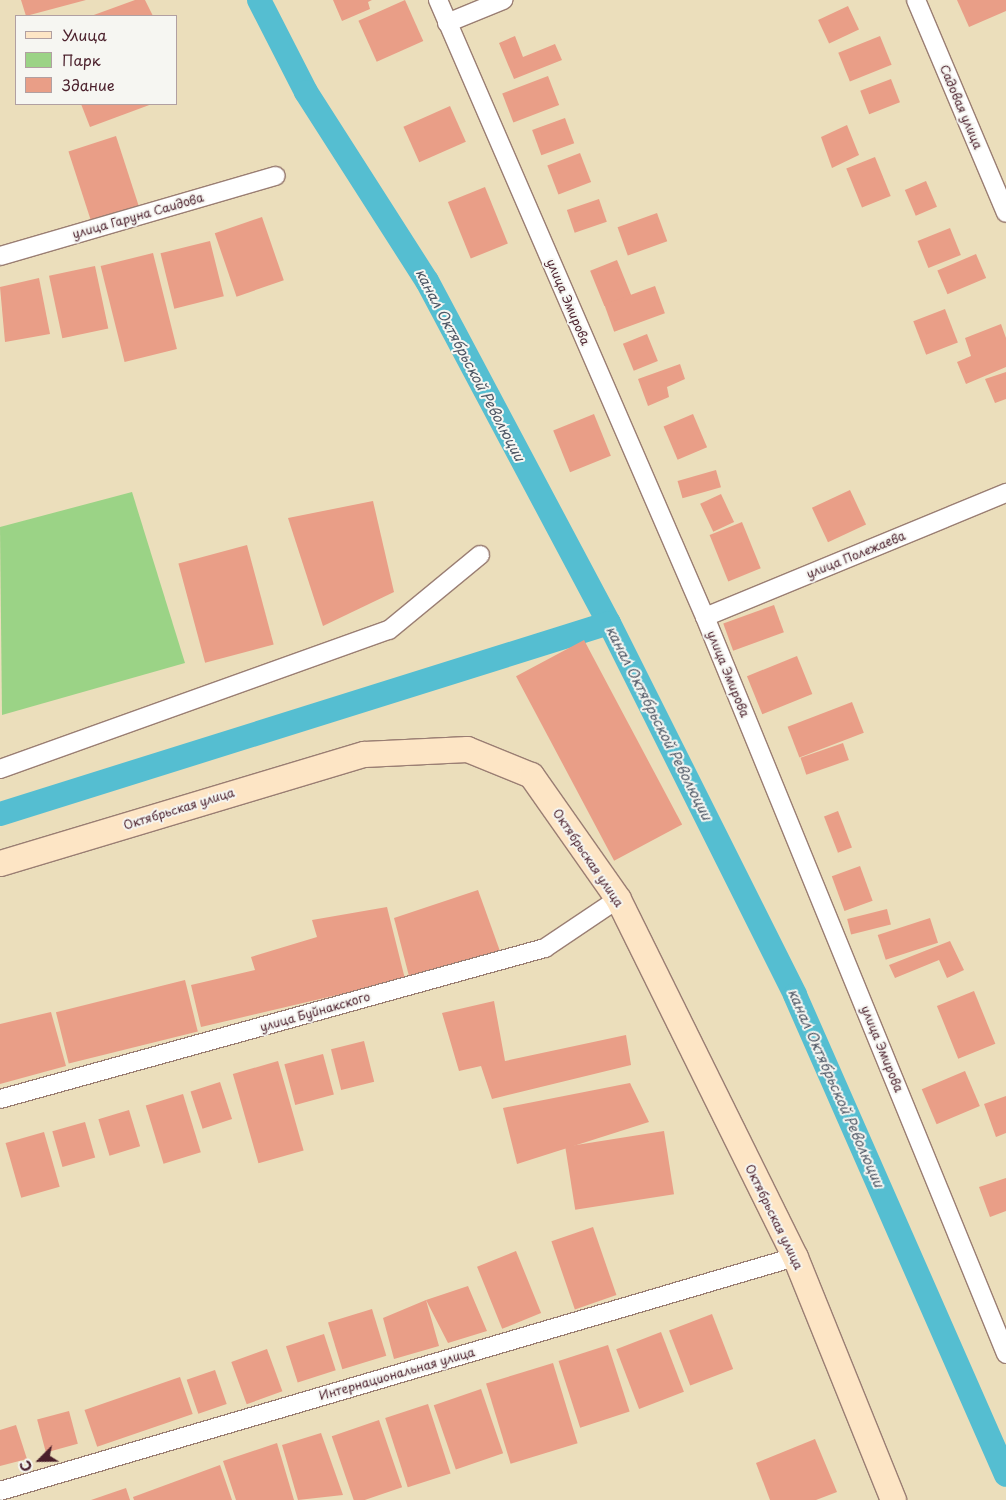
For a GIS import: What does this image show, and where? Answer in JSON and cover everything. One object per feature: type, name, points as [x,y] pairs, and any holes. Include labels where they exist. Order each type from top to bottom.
[{"type":"street","name":"улица Эмирова","points":[[438,0],[705,617],[1006,1354]]},
{"type":"street","points":[[447,22],[503,0]]},
{"type":"street","name":"Садовая улица","points":[[916,0],[1006,213]]},
{"type":"street","name":"улица Гаруна Саидова","points":[[0,256],[276,176]]},
{"type":"street","name":"улица Полежаева","points":[[705,617],[1006,494]]},
{"type":"street","points":[[0,768],[389,630],[480,555]]},
{"type":"street","name":"Октябрьская улица","points":[[0,863],[364,754],[467,749],[530,775],[618,898],[795,1257],[893,1500]]},
{"type":"street","name":"улица Буйнакского","points":[[0,1099],[545,948],[618,898]]},
{"type":"street","name":"Интернациональная улица","points":[[0,1491],[795,1257]]},
{"type":"green space","points":[[132,492],[185,663],[2,715],[0,527]]},
{"type":"building","points":[[21,0],[86,0],[30,15],[26,15]]},
{"type":"building","points":[[135,0],[145,0],[152,15],[94,15]]},
{"type":"building","points":[[333,0],[372,0],[368,2],[370,9],[342,21]]},
{"type":"building","points":[[405,0],[423,41],[377,62],[358,21]]},
{"type":"building","points":[[957,0],[1006,0],[1006,11],[969,27]]},
{"type":"building","points":[[848,6],[859,30],[829,44],[818,20]]},
{"type":"building","points":[[515,36],[523,57],[555,44],[562,60],[514,79],[499,43]]},
{"type":"building","points":[[880,36],[892,65],[850,82],[838,53]]},
{"type":"building","points":[[548,76],[559,105],[513,123],[502,94]]},
{"type":"building","points":[[891,79],[900,102],[869,114],[860,91]]},
{"type":"building","points":[[81,105],[149,105],[90,127]]},
{"type":"building","points":[[450,106],[466,142],[419,162],[403,127]]},
{"type":"building","points":[[565,118],[574,143],[541,155],[532,130]]},
{"type":"building","points":[[847,125],[859,155],[832,168],[821,137]]},
{"type":"building","points":[[116,136],[139,208],[92,224],[68,151]]},
{"type":"building","points":[[580,153],[591,182],[558,194],[547,166]]},
{"type":"building","points":[[875,157],[891,196],[862,208],[846,169]]},
{"type":"building","points":[[926,181],[937,207],[916,216],[905,190]]},
{"type":"building","points":[[485,187],[508,244],[471,259],[448,202]]},
{"type":"building","points":[[599,199],[607,222],[575,233],[567,210]]},
{"type":"building","points":[[657,213],[667,241],[628,256],[618,227]]},
{"type":"building","points":[[262,217],[284,280],[237,297],[215,233]]},
{"type":"building","points":[[950,228],[961,255],[928,268],[918,241]]},
{"type":"building","points":[[210,241],[224,296],[174,309],[161,253]]},
{"type":"building","points":[[153,253],[177,349],[125,362],[101,266]]},
{"type":"building","points":[[976,254],[986,278],[947,294],[937,270]]},
{"type":"building","points":[[617,260],[631,295],[604,306],[590,271]]},
{"type":"building","points":[[95,266],[108,329],[62,338],[49,276]]},
{"type":"building","points":[[39,278],[50,334],[5,342],[0,287]]},
{"type":"building","points":[[655,286],[665,313],[614,332],[604,304]]},
{"type":"building","points":[[945,309],[958,343],[926,355],[913,321]]},
{"type":"building","points":[[1001,324],[1006,338],[1006,367],[966,384],[957,362],[971,356],[965,338]]},
{"type":"building","points":[[647,334],[658,361],[634,371],[623,344]]},
{"type":"building","points":[[680,364],[685,379],[667,387],[669,397],[648,406],[638,379]]},
{"type":"building","points":[[1006,372],[1006,399],[995,403],[985,379]]},
{"type":"building","points":[[594,414],[611,456],[570,472],[553,430]]},
{"type":"building","points":[[693,414],[707,447],[678,460],[664,427]]},
{"type":"building","points":[[716,470],[721,487],[683,498],[678,481]]},
{"type":"building","points":[[850,490],[866,524],[828,542],[812,508]]},
{"type":"building","points":[[721,494],[734,522],[713,532],[700,504]]},
{"type":"building","points":[[373,501],[394,592],[323,626],[288,518]]},
{"type":"building","points":[[742,522],[761,568],[728,581],[710,535]]},
{"type":"building","points":[[247,545],[274,644],[205,663],[178,563]]},
{"type":"building","points":[[774,605],[784,632],[733,651],[723,623]]},
{"type":"building","points":[[584,640],[682,825],[614,861],[516,676]]},
{"type":"building","points":[[797,656],[812,694],[762,714],[747,676]]},
{"type":"building","points":[[852,702],[864,733],[799,758],[788,727]]},
{"type":"building","points":[[843,743],[849,760],[806,775],[800,758]]},
{"type":"building","points":[[838,811],[852,847],[838,853],[824,816]]},
{"type":"building","points":[[860,866],[873,901],[844,911],[832,876]]},
{"type":"building","points":[[478,890],[501,954],[409,976],[394,918]]},
{"type":"building","points":[[387,907],[405,979],[201,1027],[191,985],[255,970],[251,957],[317,937],[312,920]]},
{"type":"building","points":[[887,909],[891,925],[851,934],[847,919]]},
{"type":"building","points":[[930,918],[938,943],[886,960],[878,935]]},
{"type":"building","points":[[950,941],[964,970],[947,978],[939,960],[895,978],[889,965]]},
{"type":"building","points":[[185,980],[198,1031],[69,1064],[56,1012]]},
{"type":"building","points":[[974,991],[995,1044],[958,1059],[937,1006]]},
{"type":"building","points":[[494,1001],[505,1061],[626,1035],[631,1065],[492,1099],[481,1066],[459,1071],[442,1013]]},
{"type":"building","points":[[51,1012],[66,1066],[0,1084],[0,1024]]},
{"type":"building","points":[[364,1041],[374,1082],[341,1090],[331,1049]]},
{"type":"building","points":[[323,1054],[334,1095],[295,1105],[284,1064]]},
{"type":"building","points":[[278,1061],[304,1150],[258,1163],[233,1074]]},
{"type":"building","points":[[965,1071],[980,1106],[937,1124],[922,1089]]},
{"type":"building","points":[[220,1082],[232,1119],[203,1129],[191,1092]]},
{"type":"building","points":[[630,1083],[649,1122],[517,1164],[503,1108]]},
{"type":"building","points":[[183,1094],[201,1152],[164,1164],[146,1105]]},
{"type":"building","points":[[1006,1096],[1006,1133],[996,1137],[984,1104]]},
{"type":"building","points":[[129,1110],[140,1146],[110,1156],[98,1119]]},
{"type":"building","points":[[85,1122],[95,1158],[63,1167],[52,1131]]},
{"type":"building","points":[[664,1131],[674,1194],[575,1210],[565,1147]]},
{"type":"building","points":[[44,1132],[60,1187],[21,1198],[6,1143]]},
{"type":"building","points":[[1006,1178],[1006,1211],[990,1217],[979,1187]]},
{"type":"building","points":[[593,1227],[616,1295],[575,1309],[551,1241]]},
{"type":"building","points":[[516,1251],[541,1313],[502,1329],[477,1267]]},
{"type":"building","points":[[468,1286],[487,1331],[448,1343],[426,1300]]},
{"type":"building","points":[[426,1300],[439,1346],[394,1359],[383,1318]]},
{"type":"building","points":[[372,1309],[386,1356],[342,1369],[328,1322]]},
{"type":"building","points":[[712,1314],[733,1369],[690,1386],[669,1330]]},
{"type":"building","points":[[661,1332],[684,1392],[639,1409],[616,1349]]},
{"type":"building","points":[[324,1334],[336,1370],[298,1383],[286,1346]]},
{"type":"building","points":[[608,1345],[630,1412],[580,1428],[559,1361]]},
{"type":"building","points":[[267,1349],[282,1391],[247,1404],[231,1362]]},
{"type":"building","points":[[553,1363],[578,1443],[511,1464],[486,1383]]},
{"type":"building","points":[[215,1370],[227,1404],[198,1414],[187,1380]]},
{"type":"building","points":[[180,1377],[193,1414],[97,1447],[85,1410]]},
{"type":"building","points":[[481,1389],[503,1453],[456,1470],[434,1405]]},
{"type":"building","points":[[428,1404],[451,1473],[408,1487],[385,1418]]},
{"type":"building","points":[[69,1411],[78,1444],[46,1452],[37,1420]]},
{"type":"building","points":[[379,1420],[402,1487],[365,1500],[354,1500],[332,1436]]},
{"type":"building","points":[[16,1425],[27,1459],[0,1466],[0,1430]]},
{"type":"building","points":[[321,1433],[343,1495],[298,1500],[282,1445]]},
{"type":"building","points":[[815,1439],[837,1492],[816,1500],[770,1500],[756,1463]]},
{"type":"building","points":[[277,1443],[294,1500],[236,1500],[223,1461]]},
{"type":"building","points":[[220,1465],[232,1500],[134,1500],[133,1497]]},
{"type":"building","points":[[126,1488],[130,1500],[91,1500]]},
{"type":"waterway","name":"канал Октябрьской Революции","points":[[259,0],[306,92],[427,281],[609,623],[795,995],[1006,1475]]},
{"type":"waterway","points":[[0,814],[609,623]]}]
